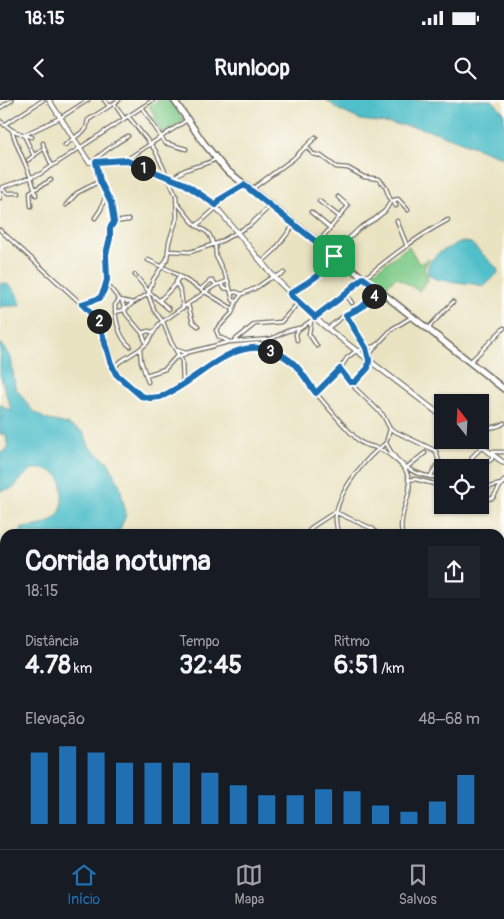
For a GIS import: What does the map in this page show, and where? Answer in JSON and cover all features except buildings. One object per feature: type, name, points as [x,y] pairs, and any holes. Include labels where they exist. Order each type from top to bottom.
[{"type":"main road","points":[[174,100],[216,159],[244,185],[504,389]]},
{"type":"street","points":[[0,108],[12,100]]},
{"type":"street","points":[[4,125],[43,100]]},
{"type":"street","points":[[49,100],[89,162],[125,160],[194,190],[216,205],[274,277],[327,329],[434,410]]},
{"type":"street","points":[[24,135],[60,118],[88,100]]},
{"type":"street","points":[[104,100],[109,106]]},
{"type":"street","points":[[65,145],[86,130],[88,120],[119,100]]},
{"type":"street","points":[[1,188],[40,174],[153,100]]},
{"type":"street","points":[[114,103],[124,118]]},
{"type":"street","points":[[142,107],[167,144],[186,149]]},
{"type":"street","points":[[128,116],[150,144],[171,179],[176,195],[176,220],[169,242],[167,259],[153,280],[149,293],[154,310],[164,322],[168,335],[180,356],[183,366],[183,384]]},
{"type":"street","points":[[125,160],[187,120]]},
{"type":"street","points":[[0,121],[12,130],[32,138]]},
{"type":"street","points":[[12,130],[30,177],[33,180],[36,195]]},
{"type":"street","points":[[24,135],[34,156]]},
{"type":"street","points":[[82,304],[100,298],[106,283],[106,254],[110,238],[110,228],[114,222],[111,203],[100,181],[96,162],[97,158],[128,136]]},
{"type":"street","points":[[251,190],[286,165],[316,137]]},
{"type":"street","points":[[43,143],[52,166]]},
{"type":"street","points":[[307,147],[313,154],[321,156],[336,167],[346,167],[364,177],[379,179],[396,206]]},
{"type":"street","points":[[28,160],[44,148]]},
{"type":"street","points":[[171,179],[194,166],[216,159]]},
{"type":"street","points":[[31,206],[29,192],[51,180]]},
{"type":"street","points":[[66,205],[77,194],[100,181]]},
{"type":"street","points":[[197,226],[210,214],[219,200],[244,185]]},
{"type":"street","points":[[1,188],[8,193],[19,193]]},
{"type":"street","points":[[0,198],[1,188]]},
{"type":"street","points":[[95,218],[107,194]]},
{"type":"street","points":[[318,243],[348,206],[338,197]]},
{"type":"street","points":[[290,294],[322,272],[351,237],[360,228],[376,220],[392,201],[398,199],[408,210]]},
{"type":"street","points":[[319,202],[340,216]]},
{"type":"street","points":[[176,203],[189,219],[205,230],[211,237],[216,256],[228,281],[233,300],[236,302]]},
{"type":"street","points":[[169,251],[190,252],[214,244],[250,225],[271,206]]},
{"type":"street","points":[[311,212],[330,228]]},
{"type":"street","points":[[114,222],[129,220]]},
{"type":"street","points":[[298,340],[297,332],[302,327],[346,294],[363,278],[407,246],[448,220]]},
{"type":"street","points":[[397,221],[407,246]]},
{"type":"street","points":[[262,262],[271,254],[294,225]]},
{"type":"street","points":[[0,230],[82,304],[99,322],[114,369],[120,378],[132,389],[146,398],[160,397],[234,352],[246,348],[260,348],[275,352],[292,363],[361,443],[386,452],[410,471],[434,477]]},
{"type":"street","points":[[148,260],[180,276],[234,309]]},
{"type":"street","points":[[229,342],[219,337],[216,330],[232,313],[236,302],[242,294],[284,273]]},
{"type":"street","points":[[135,275],[149,293],[169,309]]},
{"type":"street","points":[[160,300],[176,284],[180,276]]},
{"type":"street","points":[[201,289],[210,281],[213,281],[216,285]]},
{"type":"street","points":[[114,369],[118,363],[147,343],[159,324],[216,285],[228,281]]},
{"type":"street","points":[[106,283],[121,300],[130,320],[142,333],[147,343]]},
{"type":"street","points":[[176,284],[181,292],[183,308]]},
{"type":"street","points":[[221,284],[230,291],[242,294]]},
{"type":"street","points":[[327,329],[346,315],[362,307],[379,290]]},
{"type":"street","points":[[115,312],[124,310],[132,302],[149,293]]},
{"type":"street","points":[[346,294],[352,303]]},
{"type":"street","points":[[121,300],[132,302]]},
{"type":"street","points":[[121,300],[115,306],[115,312],[119,330],[126,343],[130,346]]},
{"type":"street","points":[[234,341],[255,324],[281,322],[299,302]]},
{"type":"street","points":[[427,329],[453,302]]},
{"type":"street","points":[[188,304],[193,322],[198,326]]},
{"type":"street","points":[[346,315],[366,348],[369,360]]},
{"type":"street","points":[[353,383],[368,368],[370,354],[376,346],[391,331],[412,317]]},
{"type":"street","points":[[311,321],[310,334],[317,346]]},
{"type":"street","points":[[146,375],[165,369],[186,353],[234,341],[271,339],[287,331],[302,327]]},
{"type":"street","points":[[470,362],[504,328]]},
{"type":"street","points":[[142,333],[153,332]]},
{"type":"street","points":[[316,393],[340,369],[345,360],[356,351],[376,346]]},
{"type":"street","points":[[140,349],[141,361],[148,382]]},
{"type":"street","points":[[176,349],[186,353]]},
{"type":"street","points":[[340,369],[349,382],[353,383],[383,415],[390,429],[436,450],[439,462],[430,477]]},
{"type":"street","points":[[489,426],[497,428],[504,423]]},
{"type":"street","points":[[338,529],[337,513],[348,486],[365,461],[386,443],[390,429]]},
{"type":"street","points":[[386,443],[391,452],[406,468],[409,489],[402,518],[402,529]]},
{"type":"street","points":[[472,459],[480,449]]},
{"type":"street","points":[[485,449],[504,463]]},
{"type":"street","points":[[406,468],[426,452]]},
{"type":"street","points":[[490,453],[504,452]]},
{"type":"street","points":[[489,461],[492,459],[490,453]]},
{"type":"street","points":[[408,480],[416,479],[434,484]]},
{"type":"street","points":[[489,486],[503,482]]},
{"type":"street","points":[[489,499],[493,498],[503,482]]},
{"type":"street","points":[[311,529],[331,514],[337,513],[374,529]]},
{"type":"green space","points":[[158,100],[169,100],[184,121],[163,134],[153,119],[156,117],[149,106]]},
{"type":"green space","points":[[409,246],[419,264],[429,260],[424,268],[428,280],[419,291],[396,277],[384,289],[368,276]]},
{"type":"water","points":[[326,100],[492,100],[504,113],[504,158],[435,132],[416,127],[361,120],[341,111]]},
{"type":"water","points":[[463,242],[471,243],[497,268],[498,273],[485,285],[438,280],[428,275],[428,269],[433,258],[445,249]]},
{"type":"water","points":[[0,283],[11,286],[16,292],[20,303],[19,306],[3,306],[0,308]]},
{"type":"water","points":[[0,343],[11,358],[15,387],[32,410],[45,419],[67,424],[83,432],[90,448],[108,462],[120,486],[126,515],[120,529],[22,529],[46,523],[55,518],[62,506],[62,489],[59,478],[52,471],[32,469],[14,488],[0,491],[0,453],[8,449],[6,434],[0,434],[0,404],[12,412],[0,375]]},
{"type":"route","points":[[125,160],[185,184],[216,205],[219,200],[244,185],[334,256],[331,263],[322,272],[290,294],[315,317],[363,278],[379,290],[362,307],[346,315],[366,348],[369,360],[368,368],[353,383],[349,382],[340,369],[316,393],[296,366],[289,360],[268,350],[246,348],[222,358],[166,395],[146,398],[137,394],[116,374],[110,361],[99,322],[82,304],[100,298],[104,290],[107,280],[106,254],[110,238],[110,228],[114,222],[111,203],[100,181],[96,162],[125,160]]}]
